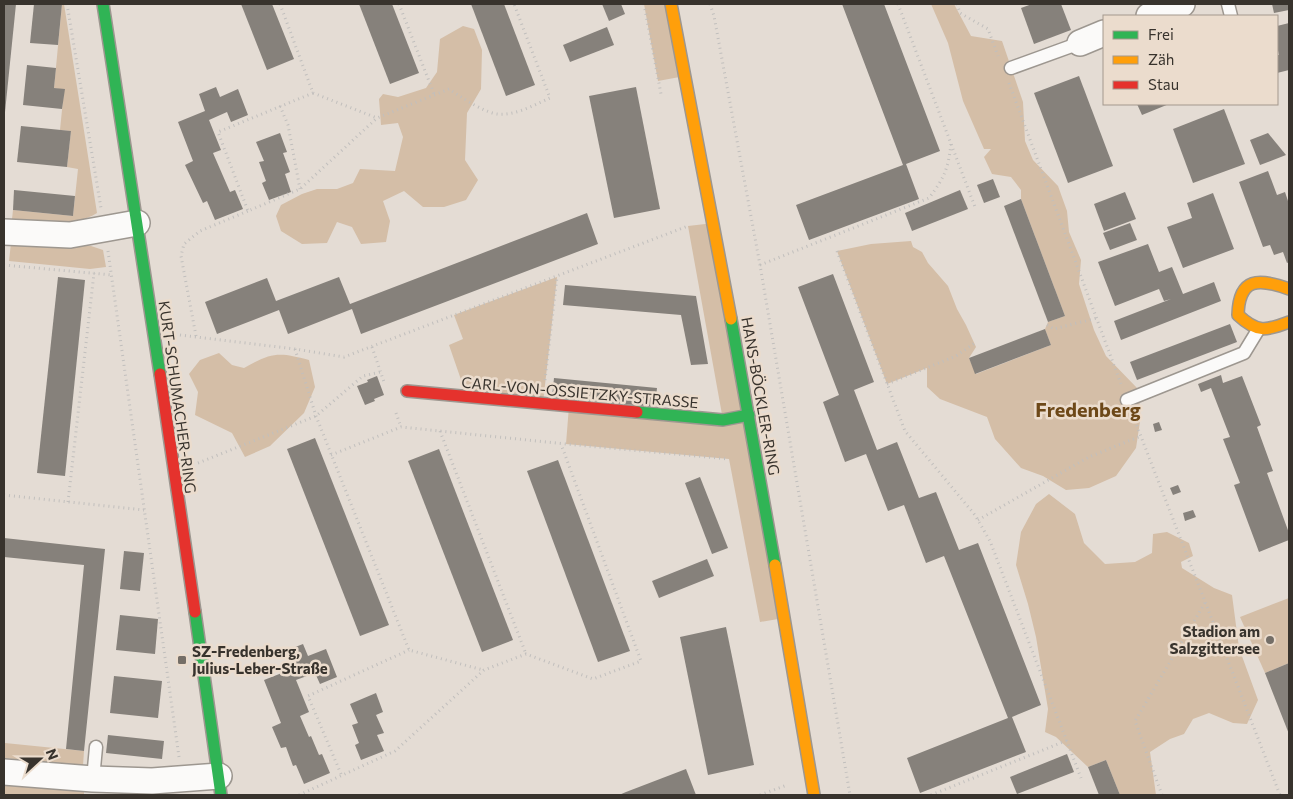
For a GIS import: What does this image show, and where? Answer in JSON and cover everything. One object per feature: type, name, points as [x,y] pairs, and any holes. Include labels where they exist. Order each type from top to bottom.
[{"type":"street","name":"KURT-SCHUMACHER-RING","points":[[103,4],[155,338],[220,785]]},
{"type":"street","name":"HANS-BÖCKLER-RING","points":[[671,4],[749,416],[814,795]]},
{"type":"street","points":[[1152,15],[1182,4]]},
{"type":"street","points":[[1080,43],[1103,33]]},
{"type":"street","points":[[4,232],[70,235],[136,223]]},
{"type":"street","points":[[1289,289],[1273,283],[1255,282],[1243,290],[1238,301],[1238,315],[1258,330],[1274,328],[1289,322]]},
{"type":"street","name":"CARL-VON-OSSIETZKY-STRASSE","points":[[407,391],[723,420],[749,416]]},
{"type":"street","points":[[4,772],[93,779],[182,780],[220,785]]},
{"type":"lane","points":[[1011,68],[1080,43]]},
{"type":"lane","points":[[1127,400],[1244,353],[1258,330]]},
{"type":"lane","points":[[93,779],[96,747]]},
{"type":"path","points":[[68,4],[112,275],[182,780]]},
{"type":"path","points":[[280,4],[313,93]]},
{"type":"path","points":[[400,4],[434,94]]},
{"type":"path","points":[[196,336],[181,256],[184,244],[200,231],[300,189],[377,118],[434,94],[448,89],[474,105],[497,114],[518,111],[550,98],[514,4]]},
{"type":"path","points":[[710,4],[714,16],[760,265],[850,795]]},
{"type":"path","points":[[898,4],[975,207]]},
{"type":"path","points":[[957,4],[960,13]]},
{"type":"path","points":[[248,211],[218,132],[313,93],[377,118]]},
{"type":"path","points":[[280,106],[288,125],[300,189]]},
{"type":"path","points":[[760,265],[928,198],[940,184],[948,167],[951,144]]},
{"type":"path","points":[[155,338],[180,335],[196,336],[344,357],[688,226]]},
{"type":"path","points":[[837,251],[905,431],[978,520],[990,541],[1081,778]]},
{"type":"path","points":[[4,265],[112,275]]},
{"type":"path","points":[[68,502],[94,273]]},
{"type":"path","points":[[543,403],[557,276]]},
{"type":"path","points":[[1047,325],[1054,329],[1097,318]]},
{"type":"path","points":[[887,384],[956,356],[976,342]]},
{"type":"path","points":[[295,349],[330,454],[409,650]]},
{"type":"path","points":[[174,472],[316,416],[363,376],[380,372]]},
{"type":"path","points":[[330,454],[401,426],[561,444],[729,459]]},
{"type":"path","points":[[440,431],[526,654]]},
{"type":"path","points":[[978,520],[1090,457],[1140,436]]},
{"type":"path","points":[[299,795],[341,774],[395,751],[484,670],[526,654],[594,679],[640,661],[561,444]]},
{"type":"path","points":[[4,495],[144,510]]},
{"type":"path","points":[[1162,795],[1135,721],[1206,601]]},
{"type":"path","points":[[341,774],[308,696],[409,650],[484,670]]},
{"type":"path","points":[[930,795],[1068,740]]},
{"type":"path","points":[[760,795],[787,785]]},
{"type":"shaded area","points":[[62,4],[64,4],[97,213],[87,218],[66,223],[45,223],[12,219],[13,210],[73,216],[78,169],[67,167],[71,131],[60,130],[64,90],[54,88]]},
{"type":"shaded area","points":[[644,4],[671,4],[685,76],[658,81]]},
{"type":"shaded area","points":[[931,4],[954,4],[971,36],[1002,41],[1023,102],[1025,141],[1033,160],[1058,186],[1067,211],[1069,232],[1081,260],[1079,284],[1094,330],[1106,356],[1138,389],[1141,415],[1136,448],[1116,476],[1089,488],[1066,490],[1043,476],[1021,468],[995,439],[987,417],[940,399],[927,387],[927,368],[887,384],[837,251],[871,244],[911,241],[913,247],[922,252],[928,263],[948,286],[976,347],[969,358],[976,374],[1051,345],[1045,329],[1048,322],[1065,316],[1021,199],[1021,190],[1011,177],[992,174],[984,157],[991,149],[984,149],[963,101],[948,43]]},
{"type":"shaded area","points":[[463,26],[474,29],[482,50],[481,89],[467,113],[465,160],[478,180],[466,200],[444,207],[423,207],[404,191],[383,201],[390,221],[386,242],[361,244],[352,227],[337,222],[327,243],[302,244],[281,231],[276,216],[281,205],[302,194],[317,189],[337,189],[353,183],[360,169],[395,171],[403,137],[398,123],[381,125],[379,99],[383,94],[398,97],[426,88],[437,72],[440,39]]},
{"type":"shaded area","points":[[714,223],[784,618],[760,622],[729,459],[566,444],[569,406],[723,420],[688,226]]},
{"type":"shaded area","points":[[11,243],[91,246],[103,250],[106,267],[90,269],[9,261]]},
{"type":"shaded area","points":[[557,277],[543,403],[467,397],[449,345],[463,339],[454,315]]},
{"type":"shaded area","points":[[219,353],[232,365],[244,368],[269,356],[276,355],[309,360],[315,387],[304,413],[270,446],[245,457],[232,433],[195,415],[198,392],[189,374],[200,360]]},
{"type":"shaded area","points":[[1049,494],[1075,514],[1084,543],[1105,564],[1135,562],[1152,553],[1153,534],[1167,532],[1189,543],[1193,556],[1181,562],[1182,568],[1214,588],[1232,595],[1239,648],[1258,700],[1247,724],[1233,723],[1209,713],[1193,719],[1184,734],[1170,739],[1150,752],[1156,795],[1120,795],[1106,760],[1088,767],[1056,737],[1045,732],[1048,709],[1036,637],[1016,565],[1021,532],[1036,504]]},
{"type":"shaded area","name":"Stadion am Salzgittersee","points":[[1289,598],[1289,663],[1265,673],[1240,617]]},
{"type":"shaded area","points":[[5,743],[84,751],[83,766],[4,758]]},
{"type":"shaded area","points":[[4,781],[84,789],[84,795],[4,795]]},
{"type":"building","points":[[4,4],[16,4],[5,112],[4,112]]},
{"type":"building","points":[[34,4],[62,4],[58,45],[30,43]]},
{"type":"building","points":[[241,4],[272,4],[294,59],[267,70]]},
{"type":"building","points":[[359,4],[392,4],[419,73],[390,84]]},
{"type":"building","points":[[471,4],[504,4],[535,85],[506,96]]},
{"type":"building","points":[[602,4],[621,4],[625,14],[609,21]]},
{"type":"building","points":[[842,4],[884,4],[940,151],[906,164],[919,199],[809,240],[796,205],[903,165]]},
{"type":"building","points":[[1032,4],[1061,4],[1071,30],[1034,44],[1021,8]]},
{"type":"building","points":[[1272,4],[1289,4],[1289,10],[1274,13]]},
{"type":"building","points":[[1289,23],[1289,70],[1278,73],[1279,55],[1278,26]]},
{"type":"building","points":[[607,27],[614,45],[570,62],[563,45]]},
{"type":"building","points":[[27,65],[56,68],[54,88],[65,89],[62,109],[23,105]]},
{"type":"building","points":[[1079,76],[1113,166],[1068,183],[1034,93]]},
{"type":"building","points":[[216,87],[220,97],[238,89],[248,115],[231,122],[227,112],[209,120],[221,150],[213,153],[230,192],[235,190],[243,209],[215,220],[207,201],[203,203],[185,165],[193,161],[178,122],[205,111],[199,94]]},
{"type":"building","points":[[636,87],[660,209],[614,218],[589,96]]},
{"type":"building","points":[[1137,105],[1167,105],[1142,115]]},
{"type":"building","points":[[1224,109],[1245,164],[1193,183],[1173,129]]},
{"type":"building","points":[[21,126],[71,131],[67,167],[17,162]]},
{"type":"building","points":[[280,133],[287,152],[283,153],[290,172],[285,174],[291,192],[269,200],[262,183],[266,181],[259,162],[264,161],[256,142]]},
{"type":"building","points":[[1268,133],[1286,155],[1260,165],[1250,140]]},
{"type":"building","points":[[1268,171],[1277,195],[1285,192],[1289,204],[1289,262],[1287,263],[1283,252],[1274,255],[1270,245],[1263,247],[1239,182]]},
{"type":"building","points":[[993,179],[1000,197],[984,203],[977,185]]},
{"type":"building","points":[[14,190],[75,196],[73,216],[13,210]]},
{"type":"building","points":[[960,190],[968,209],[912,231],[905,213]]},
{"type":"building","points":[[1125,192],[1136,219],[1104,231],[1094,204]]},
{"type":"building","points":[[1213,193],[1234,249],[1183,268],[1167,227],[1192,218],[1187,203]]},
{"type":"building","points":[[1021,199],[1065,316],[1048,322],[1004,206]]},
{"type":"building","points":[[587,213],[598,244],[361,334],[352,309],[288,334],[279,310],[217,334],[205,302],[267,278],[276,301],[339,277],[350,304]]},
{"type":"building","points":[[1130,223],[1137,240],[1110,250],[1103,233]]},
{"type":"building","points":[[1148,244],[1159,272],[1172,267],[1183,294],[1214,282],[1221,301],[1121,340],[1114,321],[1171,299],[1164,301],[1159,289],[1115,306],[1098,262]]},
{"type":"building","points":[[833,274],[874,382],[854,390],[877,450],[897,442],[919,498],[936,492],[959,550],[978,543],[1041,705],[1012,717],[1026,752],[920,793],[907,758],[1008,718],[944,556],[926,563],[904,505],[888,511],[866,454],[845,462],[823,402],[839,395],[798,287]]},
{"type":"building","points":[[58,277],[85,280],[65,476],[37,473]]},
{"type":"building","points":[[565,285],[696,296],[708,364],[691,365],[681,315],[563,305]]},
{"type":"building","points":[[1230,324],[1237,342],[1137,380],[1130,362]]},
{"type":"building","points":[[1045,329],[1051,345],[975,374],[969,358]]},
{"type":"building","points":[[1221,375],[1223,383],[1242,376],[1261,425],[1257,427],[1273,471],[1267,473],[1289,533],[1289,540],[1259,552],[1234,485],[1240,483],[1223,439],[1230,437],[1211,388],[1201,392],[1198,384]]},
{"type":"building","points":[[377,376],[384,395],[365,405],[357,386]]},
{"type":"building","points":[[554,378],[657,388],[655,407],[552,397]]},
{"type":"building","points":[[1159,422],[1162,430],[1155,432],[1153,424]]},
{"type":"building","points":[[315,438],[389,625],[360,636],[287,449]]},
{"type":"building","points":[[439,449],[513,640],[482,652],[408,461]]},
{"type":"building","points":[[558,460],[630,651],[598,662],[527,471]]},
{"type":"building","points":[[700,477],[728,548],[712,554],[685,483]]},
{"type":"building","points":[[1178,485],[1181,492],[1173,495],[1170,488]]},
{"type":"building","points":[[1193,510],[1196,517],[1185,521],[1183,513]]},
{"type":"building","points":[[4,538],[105,549],[84,751],[66,749],[84,565],[4,557]]},
{"type":"building","points":[[124,551],[144,553],[140,591],[120,589]]},
{"type":"building","points":[[707,559],[714,576],[659,598],[652,581]]},
{"type":"building","points":[[120,615],[158,619],[155,654],[116,650]]},
{"type":"building","points":[[726,627],[754,765],[708,775],[680,637]]},
{"type":"building","points":[[303,644],[308,656],[326,649],[337,677],[320,684],[315,673],[296,680],[309,712],[300,716],[309,737],[311,736],[319,755],[322,754],[330,773],[304,784],[296,765],[293,766],[286,747],[281,748],[272,727],[281,723],[264,680],[292,669],[285,651]]},
{"type":"building","points":[[1289,663],[1289,734],[1265,673]]},
{"type":"building","points":[[114,676],[162,681],[158,718],[110,713]]},
{"type":"building","points":[[376,693],[383,712],[376,715],[384,733],[377,735],[384,751],[361,760],[355,745],[359,743],[352,725],[358,723],[350,704]]},
{"type":"building","points":[[108,735],[164,741],[162,759],[106,753]]},
{"type":"building","points":[[1067,754],[1074,772],[1017,794],[1010,777]]},
{"type":"building","points":[[1106,760],[1120,795],[1099,795],[1088,767]]},
{"type":"building","points":[[686,769],[696,795],[619,795],[626,792]]},
{"type":"traffic: fast","points":[[103,4],[160,374]]},
{"type":"traffic: fast","points":[[731,319],[775,565]]},
{"type":"traffic: fast","points":[[637,412],[723,420],[749,415]]},
{"type":"traffic: fast","points":[[195,612],[221,795]]},
{"type":"traffic: slow","points":[[671,4],[731,319]]},
{"type":"traffic: slow","points":[[1289,289],[1260,282],[1247,287],[1242,293],[1238,315],[1251,325],[1262,329],[1289,322]]},
{"type":"traffic: slow","points":[[775,565],[814,795]]},
{"type":"traffic: jam","points":[[160,374],[195,612]]},
{"type":"traffic: jam","points":[[407,391],[637,412]]},
{"type":"place","name":"Stadion am Salzgittersee","points":[[1270,640]]},
{"type":"place","name":"SZ-Fredenberg, Julius-Leber-Straße","points":[[182,660]]},
{"type":"district","name":"Fredenberg","points":[[1088,409]]}]
